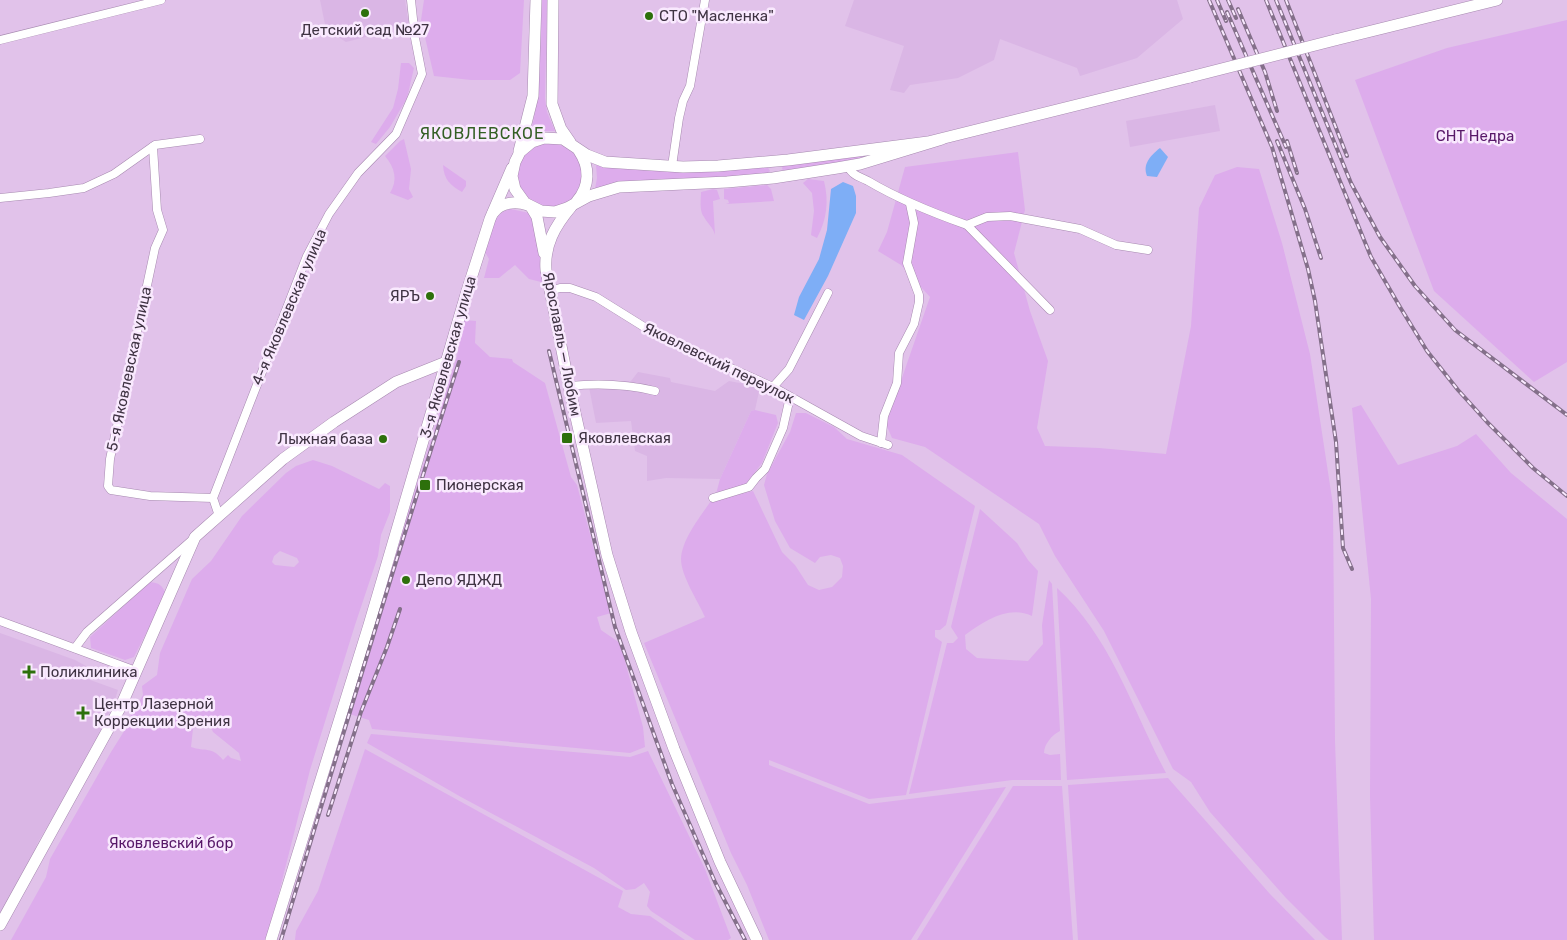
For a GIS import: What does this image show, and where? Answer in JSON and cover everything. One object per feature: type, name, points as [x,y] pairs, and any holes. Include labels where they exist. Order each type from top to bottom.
[{"type":"main road","points":[[536,0],[533,96],[512,176],[515,188],[521,199],[537,217],[546,270]]},
{"type":"main road","points":[[553,0],[552,104],[561,129],[586,163],[588,177],[584,191],[574,204]]},
{"type":"main road","points":[[490,219],[501,206],[514,203],[541,211],[555,212],[595,193],[619,187],[698,184],[758,179],[848,166],[942,139],[1497,0]]},
{"type":"main road","points":[[516,160],[526,146],[544,138],[557,138],[575,146],[591,157],[605,162],[672,166],[718,166],[788,160],[898,147],[942,139]]},
{"type":"main road","name":"3-я Яковлевская улица","points":[[271,940],[369,625],[490,219],[516,160]]},
{"type":"main road","name":"Ярославль — Любим","points":[[574,204],[562,217],[551,236],[546,255],[546,270],[569,386],[607,554],[631,632],[674,749],[720,862],[757,940]]},
{"type":"main road","points":[[0,925],[121,706],[195,537],[283,459],[334,422],[396,382],[446,362]]},
{"type":"street","points":[[0,40],[161,0]]},
{"type":"street","name":"4-я Яковлевская улица","points":[[213,498],[312,248],[329,214],[358,173],[396,134],[422,74],[415,38],[411,0]]},
{"type":"street","points":[[672,166],[679,118],[683,101],[690,86],[705,0]]},
{"type":"street","points":[[0,198],[84,188],[114,174],[155,146],[200,139]]},
{"type":"street","name":"5-я Яковлевская улица","points":[[152,148],[157,210],[163,230],[155,248],[110,458],[108,486],[111,490],[150,496],[213,498]]},
{"type":"street","points":[[848,166],[856,177],[864,179],[910,204],[967,225],[1050,310]]},
{"type":"street","name":"Яковлевский переулок","points":[[550,291],[564,287],[596,296],[657,334],[773,387],[861,436],[884,444],[884,416],[897,383],[899,353],[914,324],[919,302],[919,295],[907,263],[914,223],[910,204]]},
{"type":"street","points":[[967,225],[987,217],[1010,216],[1080,229],[1116,245],[1148,250]]},
{"type":"street","points":[[773,387],[788,369],[828,293]]},
{"type":"street","points":[[569,386],[591,384],[622,385],[655,392]]},
{"type":"street","points":[[713,498],[749,487],[765,469],[783,428],[790,397]]},
{"type":"street","points":[[213,498],[219,516]]},
{"type":"street","points":[[75,648],[87,632],[195,537]]},
{"type":"street","points":[[0,622],[136,670]]},
{"type":"shaded area","name":"Детский сад №27","points":[[320,0],[405,0],[409,26],[346,42],[326,29]]},
{"type":"shaded area","points":[[854,0],[1177,0],[1183,19],[1137,58],[1080,76],[1077,68],[1000,39],[994,60],[958,78],[910,85],[904,93],[890,90],[904,46],[845,26]]},
{"type":"shaded area","points":[[1215,105],[1220,131],[1130,147],[1126,121]]},
{"type":"shaded area","points":[[638,372],[670,378],[671,382],[715,391],[729,381],[760,387],[755,410],[751,411],[720,479],[666,478],[647,481],[647,456],[635,451],[631,421],[596,423],[588,382],[631,381]]},
{"type":"shaded area","points":[[0,633],[75,660],[86,666],[82,677],[118,690],[114,703],[82,768],[38,842],[28,866],[0,915]]},
{"type":"green space","points":[[424,0],[524,0],[520,73],[510,80],[471,80],[434,76],[421,20]]},
{"type":"green space","points":[[542,0],[547,0],[545,98],[547,112],[555,131],[542,131],[530,136],[539,85]]},
{"type":"green space","name":"СНТ Недра","points":[[1567,20],[1567,362],[1534,382],[1434,291],[1355,80],[1447,48]]},
{"type":"green space","points":[[401,63],[409,63],[414,68],[407,98],[390,127],[376,144],[371,142],[393,108],[398,89]]},
{"type":"green space","points":[[404,139],[411,169],[409,189],[413,197],[408,200],[390,193],[395,179],[391,165],[385,156]]},
{"type":"green space","points":[[550,143],[568,149],[576,157],[582,175],[576,193],[568,201],[550,207],[532,201],[524,193],[518,175],[524,157],[532,149]]},
{"type":"green space","points":[[1018,152],[1025,210],[1014,253],[1030,311],[1048,361],[1037,428],[1045,446],[1099,448],[1166,454],[1191,326],[1199,208],[1215,175],[1237,167],[1259,169],[1282,243],[1310,354],[1333,505],[1335,741],[1342,940],[1329,940],[1325,937],[1286,898],[1210,812],[1191,782],[1173,769],[1104,631],[1055,556],[1039,524],[925,447],[892,438],[886,424],[930,297],[901,265],[878,251],[887,232],[905,167]]},
{"type":"green space","points":[[865,155],[866,158],[785,172],[782,169],[783,165]]},
{"type":"green space","points":[[443,165],[466,181],[466,186],[462,192],[448,182]]},
{"type":"green space","points":[[596,165],[659,171],[767,166],[770,171],[768,173],[595,189],[597,178]]},
{"type":"green space","points":[[808,179],[824,181],[826,188],[827,203],[825,217],[817,238],[811,235],[814,211],[812,193],[803,183]]},
{"type":"green space","points":[[767,185],[771,189],[774,201],[726,204],[729,203],[728,200],[724,199],[724,189]]},
{"type":"green space","points":[[717,190],[720,199],[713,201],[715,235],[701,212],[701,192]]},
{"type":"green space","points":[[511,209],[529,213],[534,222],[545,283],[529,279],[515,265],[499,278],[484,278],[489,259],[485,252],[493,225],[500,215]]},
{"type":"green space","points":[[464,320],[476,321],[475,343],[490,357],[512,359],[513,362],[545,383],[571,477],[577,485],[611,613],[597,617],[601,630],[620,643],[643,727],[645,747],[630,753],[372,729],[369,720],[346,713],[457,356]]},
{"type":"green space","points":[[1361,405],[1398,465],[1457,446],[1476,434],[1511,473],[1567,519],[1567,940],[1374,940],[1370,797],[1371,599],[1352,408]]},
{"type":"green space","points":[[755,410],[776,415],[778,423],[762,463],[746,484],[716,494],[720,479],[751,411]]},
{"type":"green space","points":[[796,413],[806,413],[834,427],[847,439],[902,455],[975,506],[946,625],[940,630],[935,630],[935,637],[942,642],[906,795],[869,799],[769,760],[769,765],[869,804],[1006,787],[911,940],[769,940],[644,643],[705,617],[687,581],[681,559],[688,536],[711,501],[753,491],[782,552],[795,565],[808,585],[819,590],[832,587],[842,577],[843,566],[840,558],[831,555],[820,557],[815,563],[790,548],[775,521],[764,485],[767,474],[790,432]]},
{"type":"green space","name":"Яковлевский бор","points":[[313,460],[332,466],[379,489],[385,483],[390,486],[390,512],[381,535],[378,556],[310,770],[267,940],[11,940],[46,877],[50,859],[128,725],[135,702],[140,700],[143,695],[142,686],[157,675],[160,653],[192,579],[211,561],[242,516],[286,473],[296,466]],"holes":[[[280,551],[297,558],[299,562],[294,567],[275,565],[272,562],[274,556]],[[201,720],[208,721],[213,732],[239,753],[241,761],[228,755],[223,760],[212,751],[191,747],[193,729]]]},
{"type":"green space","points":[[980,509],[1017,543],[1038,571],[1032,616],[1014,612],[989,620],[965,635],[966,649],[977,658],[1028,661],[1043,644],[1042,625],[1049,580],[1052,584],[1060,731],[1049,740],[1045,746],[1044,753],[1050,755],[1060,754],[1061,780],[1012,780],[909,794],[947,643],[953,643],[958,638],[951,627]]},
{"type":"green space","points":[[150,582],[160,585],[166,594],[134,657],[125,660],[91,648],[90,637]]},
{"type":"green space","points":[[1057,588],[1076,607],[1107,652],[1166,773],[1067,780]]},
{"type":"green space","points":[[371,734],[630,757],[648,751],[705,869],[731,938],[728,940],[695,940],[651,911],[647,906],[650,892],[644,883],[635,889],[626,890],[594,868],[461,797],[367,743]]},
{"type":"green space","points":[[365,749],[623,891],[618,907],[631,914],[650,916],[685,940],[295,940],[296,931],[318,891]]},
{"type":"green space","points":[[1168,778],[1270,894],[1315,940],[1078,940],[1068,785]]},
{"type":"green space","points":[[1013,786],[1062,786],[1073,940],[917,940]]},
{"type":"water","points":[[1160,148],[1168,157],[1157,177],[1147,176],[1147,164]]},
{"type":"water","points":[[843,182],[853,186],[856,196],[856,213],[828,276],[804,320],[794,315],[799,297],[819,259],[827,230],[831,189]]},
{"type":"railway","points":[[1209,0],[1272,147],[1308,269],[1315,301],[1336,442],[1343,548],[1352,569]]},
{"type":"railway","points":[[1217,0],[1226,21]]},
{"type":"railway","points":[[1228,0],[1236,18]]},
{"type":"railway","points":[[1266,0],[1371,257],[1400,307],[1427,351],[1458,390],[1533,468],[1567,496]]},
{"type":"railway","points":[[1276,0],[1351,183],[1380,237],[1415,286],[1455,330],[1567,415]]},
{"type":"railway","points":[[1286,0],[1347,156]]},
{"type":"railway","points":[[1238,9],[1265,72],[1277,111]]},
{"type":"railway","points":[[1227,12],[1286,147]]},
{"type":"railway","points":[[1277,141],[1305,209],[1321,258]]},
{"type":"railway","points":[[1287,141],[1297,173]]},
{"type":"railway","points":[[549,351],[615,627],[672,784],[715,882],[745,940]]},
{"type":"railway","points":[[281,940],[346,723],[459,362]]},
{"type":"railway","points":[[328,815],[361,712],[400,609]]},
{"type":"place","name":"Детский сад №27","points":[[365,13]]},
{"type":"place","name":"СТО \"Масленка\"","points":[[649,16]]},
{"type":"place","name":"ЯРЪ","points":[[430,296]]},
{"type":"place","name":"Яковлевская","points":[[567,438]]},
{"type":"place","name":"Лыжная база","points":[[383,439]]},
{"type":"place","name":"Пионерская","points":[[425,485]]},
{"type":"place","name":"Депо ЯДЖД","points":[[406,580]]},
{"type":"place","name":"Поликлиника","points":[[29,672]]},
{"type":"place","name":"Центр Лазерной Коррекции Зрения","points":[[83,713]]},
{"type":"district","name":"ЯКОВЛЕВСКОЕ","points":[[482,133]]}]
